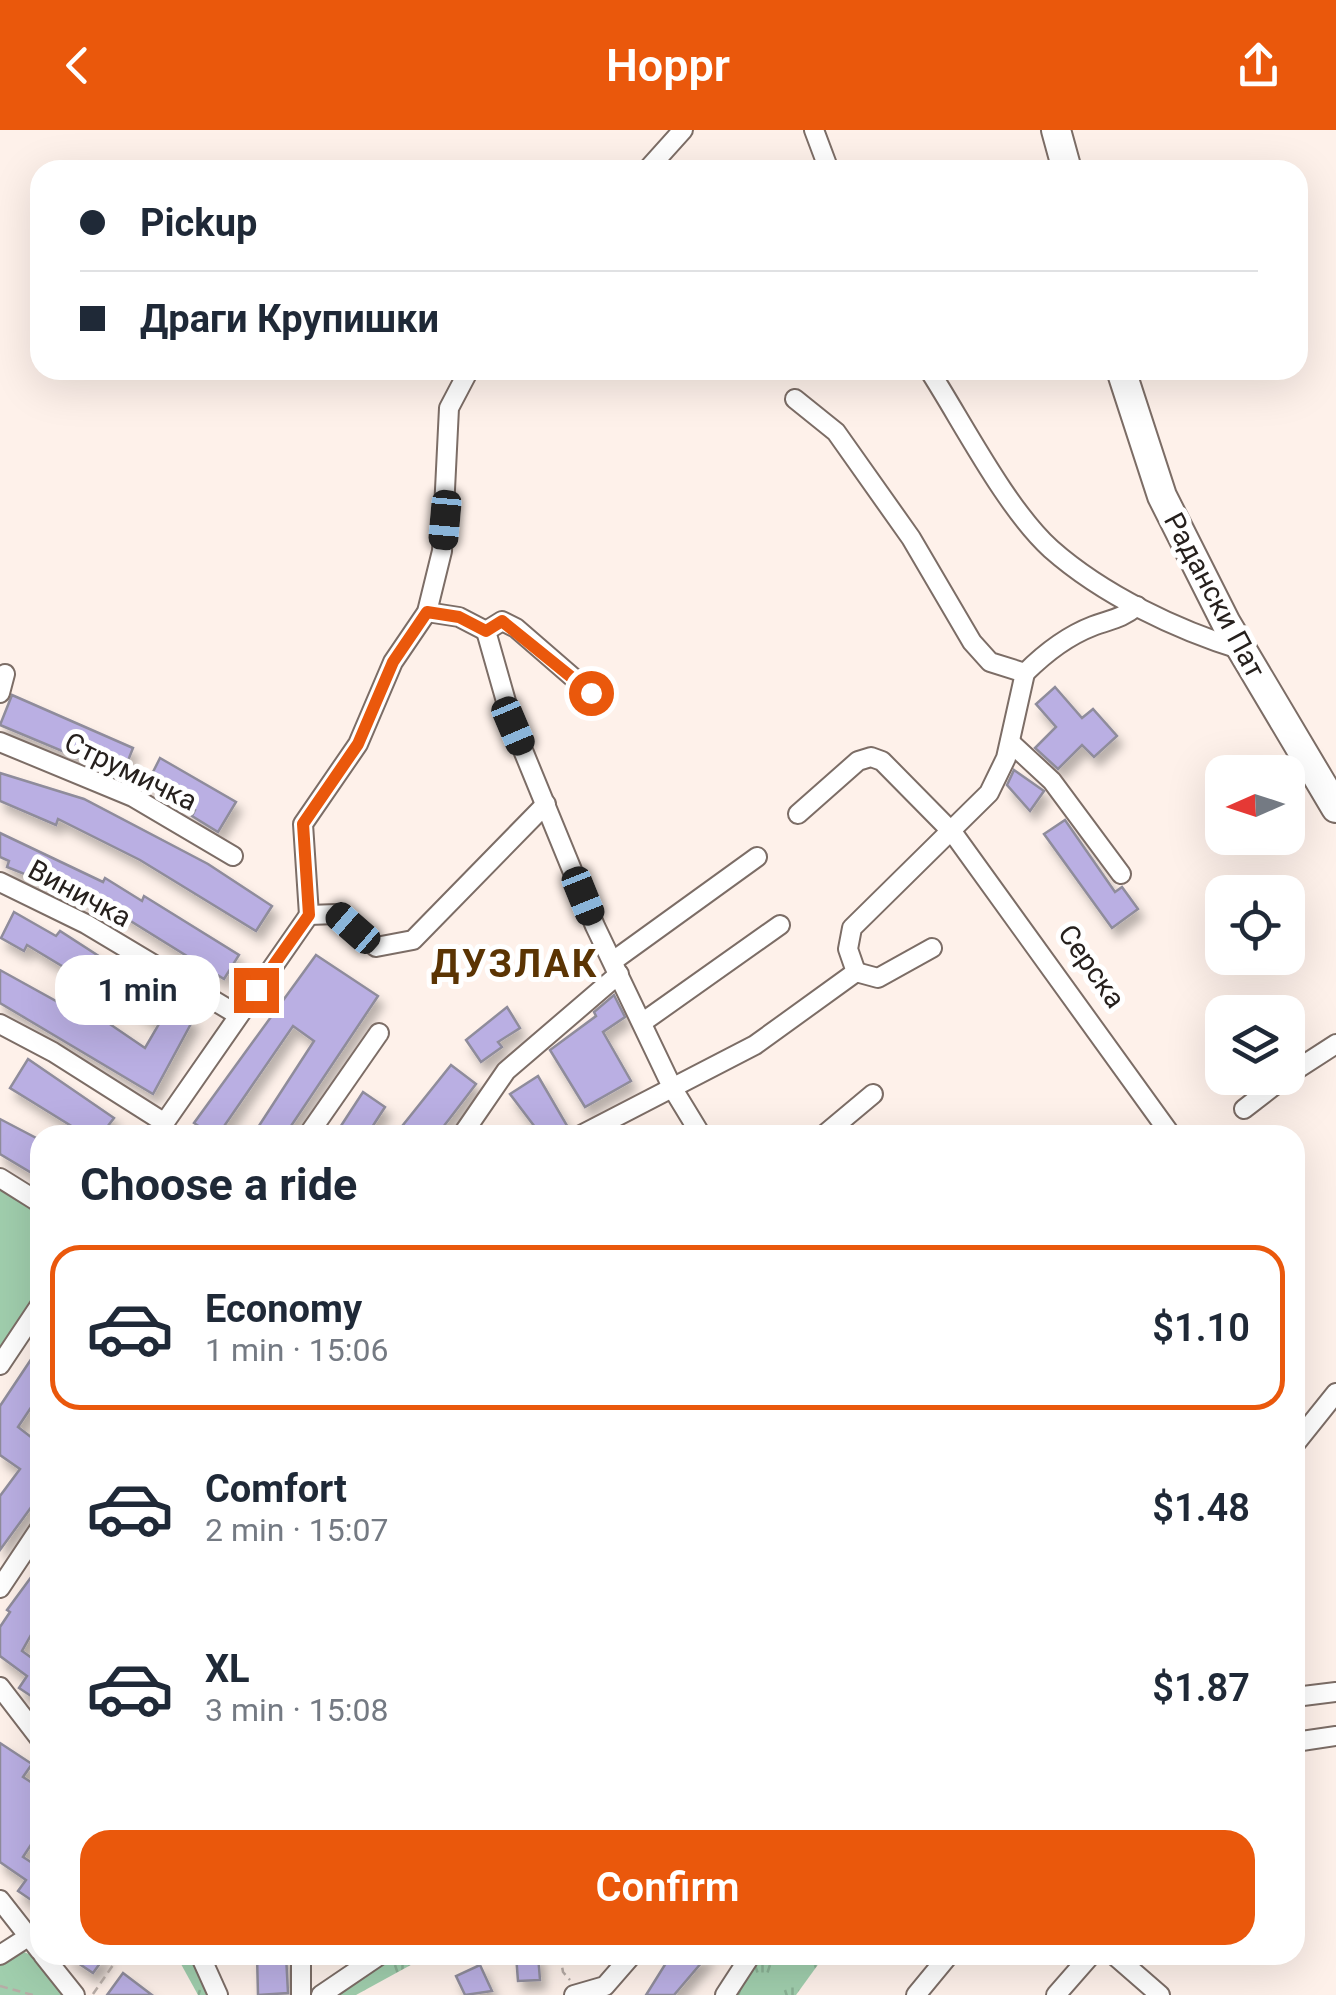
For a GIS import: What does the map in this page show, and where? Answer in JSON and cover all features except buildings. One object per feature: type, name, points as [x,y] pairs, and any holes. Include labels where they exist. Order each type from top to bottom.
[{"type":"street","points":[[656,160],[684,130]]},
{"type":"street","points":[[814,130],[826,160]]},
{"type":"street","points":[[1056,130],[1064,160]]},
{"type":"street","points":[[163,1125],[309,915],[303,824],[358,744],[393,662],[427,612],[442,551],[449,408],[464,380]]},
{"type":"street","points":[[935,380],[1027,521],[1051,548],[1137,606],[1242,650]]},
{"type":"street","name":"Радански Пат","points":[[1124,380],[1162,496],[1242,650],[1336,808]]},
{"type":"street","points":[[795,399],[836,432],[911,538],[972,642],[990,662],[1025,672]]},
{"type":"street","points":[[856,972],[848,949],[852,928],[953,833],[989,793],[1010,742],[1025,672],[1069,637],[1098,624],[1119,621],[1137,606]]},
{"type":"street","points":[[427,612],[459,617],[486,631],[513,726],[616,968],[694,1125]]},
{"type":"street","points":[[486,631],[502,621],[516,628],[591,693]]},
{"type":"street","name":"Струмичка","points":[[0,742],[132,797],[233,856]]},
{"type":"street","points":[[1010,742],[1052,781],[1121,874]]},
{"type":"street","points":[[798,814],[858,761],[871,757],[907,785],[953,833],[1164,1125]]},
{"type":"street","points":[[309,915],[337,914],[376,947],[412,940],[546,804]]},
{"type":"street","points":[[472,1125],[506,1070],[616,968],[758,857]]},
{"type":"street","name":"Виничка","points":[[0,882],[86,924],[238,1015]]},
{"type":"street","points":[[643,1022],[780,925]]},
{"type":"street","points":[[856,972],[878,978],[932,948]]},
{"type":"street","points":[[611,1125],[755,1045],[856,972]]},
{"type":"street","points":[[0,1024],[54,1052],[154,1125]]},
{"type":"street","points":[[315,1125],[379,1033]]},
{"type":"street","points":[[1305,1064],[1336,1044]]},
{"type":"street","points":[[836,1125],[873,1094]]},
{"type":"street","points":[[1244,1109],[1262,1095]]},
{"type":"street","points":[[0,1178],[30,1196]]},
{"type":"street","points":[[0,1365],[30,1320]]},
{"type":"street","points":[[1305,1432],[1336,1393]]},
{"type":"street","points":[[0,1588],[30,1543]]},
{"type":"street","points":[[0,1687],[30,1727]]},
{"type":"street","points":[[1305,1696],[1336,1692]]},
{"type":"street","points":[[1305,1741],[1336,1736]]},
{"type":"street","points":[[0,1900],[30,1939]]},
{"type":"street","points":[[0,1955],[30,1949]]},
{"type":"street","points":[[51,1965],[75,1995]]},
{"type":"street","points":[[204,1965],[218,1995]]},
{"type":"street","points":[[300,1965],[302,1995]]},
{"type":"street","points":[[321,1995],[365,1965]]},
{"type":"street","points":[[575,1995],[606,1986],[624,1965]]},
{"type":"street","points":[[724,1995],[744,1965]]},
{"type":"street","points":[[916,1995],[941,1965]]},
{"type":"street","points":[[1056,1995],[1082,1965]]},
{"type":"street","points":[[1126,1965],[1160,1995]]},
{"type":"path","points":[[92,1995],[113,1965]]},
{"type":"path","points":[[561,1965],[575,1995]]},
{"type":"path","points":[[0,1986],[33,1995]]},
{"type":"green space","points":[[0,1186],[30,1205],[30,1303],[0,1348]]},
{"type":"green space","points":[[24,1952],[30,1955],[30,1965],[44,1965],[68,1995],[0,1995],[0,1963]]},
{"type":"green space","points":[[182,1965],[200,1965],[213,1995],[198,1995]]},
{"type":"green space","points":[[374,1965],[411,1965],[356,1995],[327,1995]]},
{"type":"green space","points":[[755,1965],[818,1965],[796,1995],[733,1995]]},
{"type":"district","name":"ДУЗЛАК","points":[[515,964]]},
{"type":"route","points":[[256,990],[309,915],[303,824],[358,744],[393,662],[427,612],[459,617],[486,631],[494,622],[502,621],[516,628],[591,693]]}]
